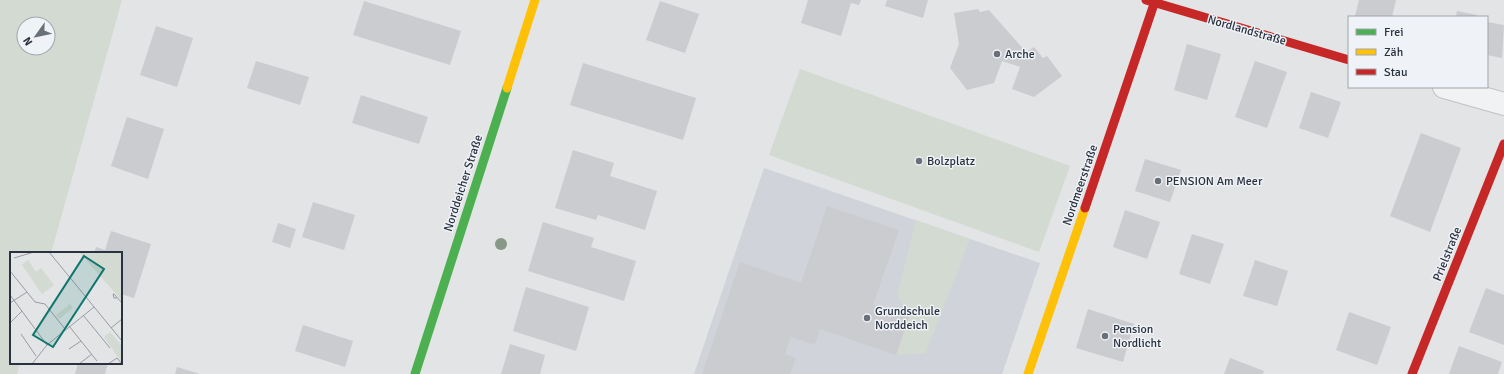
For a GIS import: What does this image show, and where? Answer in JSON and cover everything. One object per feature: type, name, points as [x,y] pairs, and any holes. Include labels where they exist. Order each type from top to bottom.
[{"type":"street","name":"Norddeicher Straße","points":[[415,374],[535,0]]},
{"type":"street","name":"Nordlandstraße","points":[[1150,2],[1348,60]]},
{"type":"street","name":"Nordmeerstraße","points":[[1028,374],[1128,85],[1150,2]]},
{"type":"street","points":[[1448,88],[1504,104]]},
{"type":"street","name":"Prielstraße","points":[[1412,374],[1504,144]]},
{"type":"shaded area","points":[[0,0],[122,0],[51,252],[10,252],[10,364],[20,364],[17,374],[0,374]]},
{"type":"shaded area","name":"Bolzplatz","points":[[800,69],[1070,166],[1039,252],[769,155]]},
{"type":"shaded area","name":"Grundschule Norddeich","points":[[764,168],[1040,263],[1002,374],[694,374]]},
{"type":"shaded area","points":[[916,220],[970,239],[926,353],[896,355],[909,317],[897,294]]},
{"type":"building","points":[[808,0],[861,0],[859,5],[851,3],[841,36],[801,23]]},
{"type":"building","points":[[887,0],[928,0],[923,18],[885,6]]},
{"type":"building","points":[[1359,0],[1396,0],[1392,16],[1355,16]]},
{"type":"building","points":[[364,1],[461,31],[450,65],[353,35]]},
{"type":"building","points":[[660,1],[699,14],[685,53],[646,40]]},
{"type":"building","name":"Arche","points":[[978,9],[980,12],[989,10],[1026,52],[1034,47],[1043,58],[1047,56],[1062,76],[1034,97],[1012,89],[1020,67],[1002,61],[994,83],[967,90],[950,68],[959,44],[954,13]]},
{"type":"building","points":[[1457,11],[1477,15],[1477,16],[1456,16]]},
{"type":"building","points":[[1488,22],[1504,25],[1502,58],[1488,55]]},
{"type":"building","points":[[156,26],[193,38],[177,87],[140,75]]},
{"type":"building","points":[[1187,44],[1221,54],[1207,100],[1174,90]]},
{"type":"building","points":[[256,61],[309,77],[300,105],[247,88]]},
{"type":"building","points":[[1255,61],[1287,72],[1267,128],[1235,117]]},
{"type":"building","points":[[583,63],[696,98],[683,140],[570,105]]},
{"type":"building","points":[[1311,92],[1341,102],[1328,138],[1299,128]]},
{"type":"building","points":[[361,95],[428,117],[419,144],[352,123]]},
{"type":"building","points":[[127,117],[164,129],[148,179],[111,166]]},
{"type":"building","points":[[1421,133],[1461,148],[1430,232],[1390,216]]},
{"type":"building","points":[[573,150],[614,163],[610,176],[657,191],[645,230],[598,215],[596,220],[555,208]]},
{"type":"building","name":"PENSION Am Meer","points":[[1145,159],[1181,170],[1170,202],[1135,191]]},
{"type":"building","points":[[313,202],[355,215],[344,250],[302,237]]},
{"type":"building","points":[[827,206],[899,230],[873,305],[909,317],[896,355],[820,329],[815,345],[791,337],[785,354],[796,358],[790,374],[702,374],[740,262],[801,283]]},
{"type":"building","points":[[1125,210],[1160,222],[1147,259],[1113,247]]},
{"type":"building","points":[[543,222],[594,238],[591,247],[636,261],[624,301],[528,271]]},
{"type":"building","points":[[278,223],[296,229],[290,248],[272,242]]},
{"type":"building","points":[[111,231],[151,244],[134,298],[122,294],[122,252],[94,252],[96,247],[105,250]]},
{"type":"building","points":[[1192,234],[1224,244],[1210,284],[1179,274]]},
{"type":"building","points":[[1255,260],[1288,271],[1277,306],[1243,296]]},
{"type":"building","points":[[526,287],[589,307],[576,351],[513,331]]},
{"type":"building","points":[[1486,288],[1504,295],[1504,345],[1469,332]]},
{"type":"building","name":"Pension Nordlicht","points":[[1088,309],[1134,324],[1123,362],[1076,348]]},
{"type":"building","points":[[1349,312],[1391,327],[1377,365],[1336,350]]},
{"type":"building","points":[[303,325],[353,341],[345,367],[295,351]]},
{"type":"building","points":[[510,344],[545,355],[540,374],[501,374]]},
{"type":"building","points":[[1459,346],[1502,362],[1498,374],[1449,374]]},
{"type":"building","points":[[1230,358],[1264,371],[1263,374],[1224,374]]},
{"type":"building","points":[[78,364],[108,364],[105,374],[75,374]]},
{"type":"building","points":[[177,367],[200,374],[175,374]]},
{"type":"traffic: fast","points":[[415,374],[507,88]]},
{"type":"traffic: slow","points":[[507,88],[535,0]]},
{"type":"traffic: slow","points":[[1028,374],[1085,208]]},
{"type":"traffic: jam","points":[[1146,0],[1348,60]]},
{"type":"traffic: jam","points":[[1085,208],[1154,4]]},
{"type":"traffic: jam","points":[[1412,374],[1504,144]]},
{"type":"place","name":"Arche","points":[[997,54]]},
{"type":"place","name":"Bolzplatz","points":[[919,161]]},
{"type":"place","name":"PENSION Am Meer","points":[[1158,181]]},
{"type":"place","name":"Grundschule Norddeich","points":[[867,318]]},
{"type":"place","name":"Pension Nordlicht","points":[[1105,336]]}]
